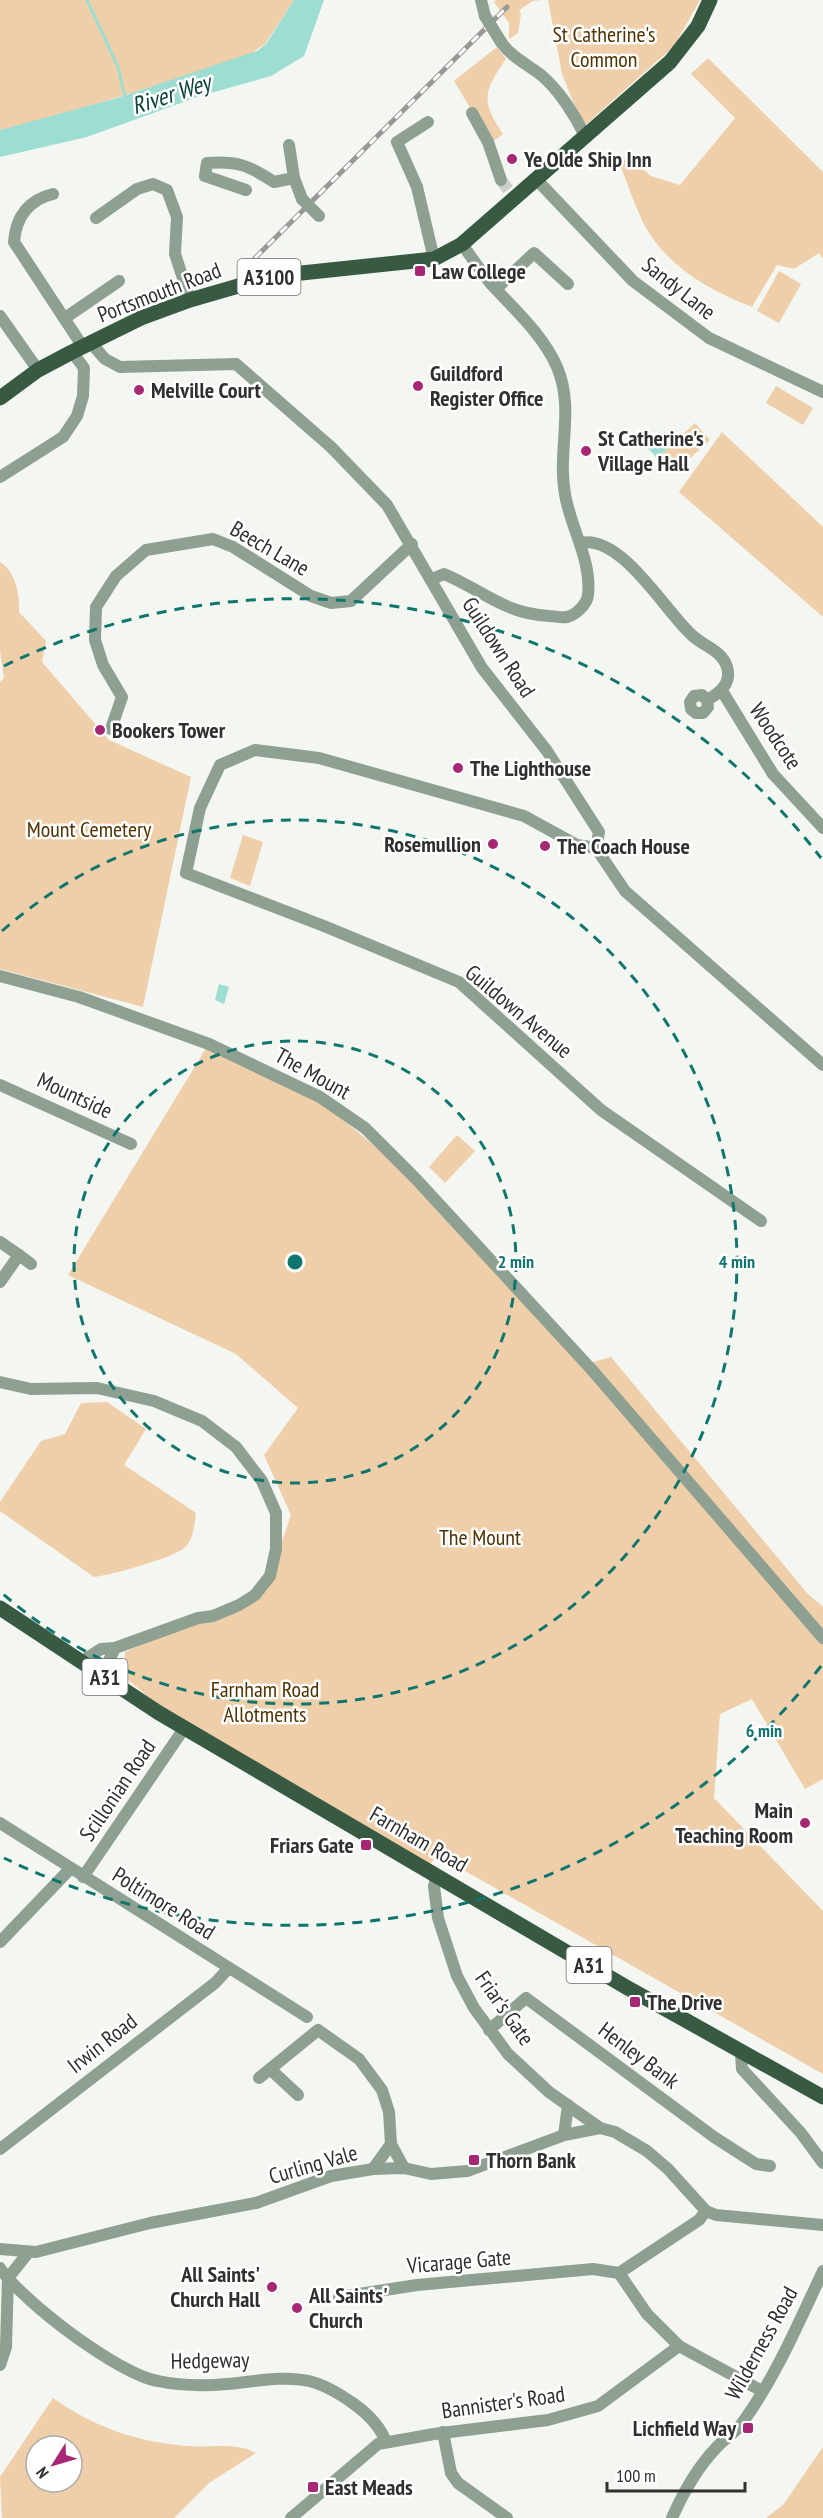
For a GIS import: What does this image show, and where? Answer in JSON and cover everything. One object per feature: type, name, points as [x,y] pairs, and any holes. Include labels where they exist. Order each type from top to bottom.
[{"type":"main road","name":"A3100","points":[[536,179],[670,62],[698,26],[710,0]]},
{"type":"main road","name":"Portsmouth Road","points":[[0,398],[38,370],[82,347],[141,318],[190,300],[273,276],[434,259],[462,244],[512,195],[536,179]]},
{"type":"main road","name":"Farnham Road","points":[[0,1608],[185,1727],[741,2052],[823,2097]]},
{"type":"street","points":[[481,0],[485,16],[506,49],[549,84],[579,123],[585,136]]},
{"type":"street","points":[[472,114],[488,142],[501,180]]},
{"type":"street","points":[[428,122],[397,142],[417,187],[434,259]]},
{"type":"street","points":[[290,145],[294,178],[302,199],[319,216]]},
{"type":"street","points":[[246,190],[205,176],[207,163],[229,162],[250,166],[274,182],[294,178]]},
{"type":"street","name":"Sandy Lane","points":[[536,179],[633,280],[699,331],[823,392]]},
{"type":"street","points":[[96,218],[137,189],[153,184],[167,190],[177,217],[175,254],[190,300]]},
{"type":"street","points":[[0,477],[63,437],[76,416],[83,396],[82,347],[14,242],[15,224],[36,198],[53,194]]},
{"type":"street","points":[[432,579],[444,574],[510,609],[526,614],[567,617],[578,610],[588,599],[589,584],[580,543],[568,513],[564,490],[565,394],[557,368],[545,346],[496,289],[462,244]]},
{"type":"street","points":[[496,289],[534,253],[568,284]]},
{"type":"street","points":[[65,318],[119,281]]},
{"type":"street","points":[[0,316],[38,370]]},
{"type":"street","name":"Guildown Road","points":[[82,347],[120,367],[236,364],[331,447],[387,505],[412,544],[482,668],[547,751],[599,832],[596,848],[625,891],[823,1065]]},
{"type":"street","name":"Beech Lane","points":[[111,729],[123,697],[104,665],[95,640],[96,607],[116,576],[146,550],[213,539],[233,547],[311,596],[331,603],[351,601],[412,544]]},
{"type":"street","points":[[580,543],[588,541],[598,543],[626,562],[654,587],[693,637],[722,656],[728,670],[726,682],[722,691],[708,700]]},
{"type":"street","name":"Woodcote","points":[[722,691],[773,774],[823,828]]},
{"type":"street","name":"Guildown Avenue","points":[[596,848],[578,845],[524,816],[432,789],[319,758],[255,750],[220,765],[200,808],[186,873],[324,926],[459,982],[601,1110],[761,1221]]},
{"type":"street","name":"The Mount","points":[[0,976],[79,997],[209,1044],[320,1097],[364,1128],[416,1179],[592,1370],[823,1638]]},
{"type":"street","name":"Mountside","points":[[0,1085],[131,1144]]},
{"type":"street","points":[[0,1242],[31,1264]]},
{"type":"street","points":[[0,1282],[19,1255]]},
{"type":"street","points":[[0,1382],[31,1389],[97,1388],[154,1401],[192,1417],[236,1447],[262,1480],[276,1513],[276,1549],[270,1576],[255,1595],[213,1616],[198,1618],[115,1648],[101,1649],[81,1662]]},
{"type":"street","points":[[102,1675],[115,1648]]},
{"type":"street","name":"Scillonian Road","points":[[83,1877],[185,1727]]},
{"type":"street","name":"Poltimore Road","points":[[0,1822],[70,1869],[307,2017]]},
{"type":"street","name":"Scillonian Road","points":[[0,1942],[70,1869]]},
{"type":"street","name":"Friar's Gate","points":[[437,1875],[434,1886],[438,1918],[457,1976],[489,2030],[508,2054],[549,2092],[600,2128]]},
{"type":"street","name":"Irwin Road","points":[[0,2149],[215,1983],[228,1969]]},
{"type":"street","name":"Henley Bank","points":[[489,2030],[526,1998],[714,2137],[756,2164],[770,2166]]},
{"type":"street","points":[[259,2078],[318,2030],[359,2059],[382,2090],[389,2112],[391,2144],[404,2168]]},
{"type":"street","points":[[741,2052],[742,2068],[801,2133],[823,2163]]},
{"type":"street","points":[[270,2069],[298,2095]]},
{"type":"street","points":[[564,2135],[568,2105]]},
{"type":"street","points":[[600,2128],[629,2139],[668,2169],[706,2211],[716,2215],[823,2225]]},
{"type":"street","name":"Curling Vale","points":[[0,2248],[28,2253],[150,2223],[256,2203],[331,2176],[373,2169],[404,2168],[432,2174],[467,2171],[564,2135],[600,2128]]},
{"type":"street","points":[[373,2169],[391,2144]]},
{"type":"street","points":[[706,2211],[699,2220],[620,2273],[647,2314],[679,2346],[762,2391]]},
{"type":"street","points":[[0,2365],[6,2346],[4,2273],[28,2253]]},
{"type":"street","name":"Vicarage Gate","points":[[339,2297],[417,2285],[593,2269],[620,2273]]},
{"type":"street","name":"Wilderness Road","points":[[672,2518],[683,2492],[716,2447],[733,2433],[762,2391],[791,2340],[823,2271]]},
{"type":"street","name":"Hedgeway","points":[[4,2273],[90,2347],[129,2372],[156,2381],[196,2386],[287,2379],[313,2382],[327,2387],[358,2407],[378,2426],[386,2442]]},
{"type":"street","name":"Bannister's Road","points":[[306,2513],[327,2485],[371,2449],[386,2442],[443,2432],[548,2420],[587,2410],[598,2406],[679,2346]]},
{"type":"street","points":[[443,2432],[451,2473],[458,2483],[506,2518]]},
{"type":"street","points":[[291,2518],[306,2513]]},
{"type":"green space","points":[[0,0],[294,0],[265,44],[246,57],[71,112],[0,130]]},
{"type":"green space","points":[[496,0],[542,0],[533,1],[519,10],[521,14],[518,33],[509,39],[509,23],[494,2]]},
{"type":"green space","name":"St Catherine's Common","points":[[548,0],[700,0],[674,46],[583,127],[562,74]]},
{"type":"green space","points":[[497,47],[506,59],[489,88],[488,104],[503,134],[491,143],[454,81]]},
{"type":"green space","points":[[708,58],[823,172],[823,259],[819,253],[794,269],[777,265],[752,307],[707,286],[666,255],[646,228],[619,163],[628,157],[651,176],[680,185],[735,118],[691,74]]},
{"type":"green space","points":[[779,271],[801,284],[779,323],[757,311]]},
{"type":"green space","points":[[776,386],[813,408],[803,425],[766,403]]},
{"type":"green space","points":[[695,423],[710,440],[677,470],[662,454]]},
{"type":"green space","points":[[722,432],[823,527],[823,617],[679,492]]},
{"type":"green space","name":"Mount Cemetery","points":[[0,562],[10,572],[16,584],[19,612],[46,641],[42,662],[109,740],[191,777],[143,1007],[0,969],[0,682],[4,678],[0,651]]},
{"type":"green space","points":[[243,835],[263,842],[250,886],[230,878]]},
{"type":"green space","name":"The Mount","points":[[208,1045],[325,1105],[394,1162],[582,1365],[611,1357],[807,1593],[823,1607],[823,1779],[805,1789],[752,1699],[720,1714],[714,1798],[823,1911],[823,2074],[437,1855],[428,1867],[161,1708],[124,1676],[125,1652],[199,1619],[239,1605],[270,1576],[291,1515],[264,1455],[298,1408],[236,1354],[68,1275]]},
{"type":"green space","points":[[457,1135],[475,1151],[445,1183],[429,1167]]},
{"type":"green space","points":[[107,1402],[146,1429],[124,1465],[196,1513],[190,1541],[178,1552],[141,1566],[94,1577],[0,1511],[0,1502],[41,1441],[65,1434],[81,1403]]},
{"type":"green space","points":[[53,2398],[100,2425],[133,2437],[187,2446],[240,2448],[256,2453],[209,2483],[174,2518],[2,2518],[0,2477],[24,2441],[24,2494],[84,2494],[84,2434],[29,2434]]},
{"type":"green space","points":[[823,2447],[823,2518],[766,2518],[783,2505]]},
{"type":"water","name":"River Wey","points":[[294,0],[324,0],[304,56],[271,76],[200,96],[87,137],[0,157],[0,130],[117,98],[257,51],[266,44]]},
{"type":"water","points":[[665,432],[675,442],[657,458],[648,448]]},
{"type":"water","points":[[219,984],[229,987],[224,1004],[215,1000]]},
{"type":"waterway","name":"River Wey","points":[[87,0],[118,67],[125,98]]},
{"type":"tunnel","points":[[501,180],[510,192]]},
{"type":"railway","points":[[255,258],[507,7]]},
{"type":"place","name":"Ye Olde Ship Inn","points":[[512,159]]},
{"type":"place","name":"Law College","points":[[420,271]]},
{"type":"place","name":"Guildford Register Office","points":[[418,386]]},
{"type":"place","name":"Melville Court","points":[[139,390]]},
{"type":"place","name":"St Catherine's Village Hall","points":[[586,451]]},
{"type":"place","name":"Bookers Tower","points":[[100,730]]},
{"type":"place","name":"The Lighthouse","points":[[458,768]]},
{"type":"place","name":"Rosemullion","points":[[493,844]]},
{"type":"place","name":"The Coach House","points":[[545,846]]},
{"type":"place","name":"Main Teaching Room","points":[[805,1823]]},
{"type":"place","name":"Friars Gate","points":[[366,1845]]},
{"type":"place","name":"The Drive","points":[[635,2002]]},
{"type":"place","name":"Thorn Bank","points":[[474,2160]]},
{"type":"place","name":"All Saints' Church Hall","points":[[272,2287]]},
{"type":"place","name":"All Saints' Church","points":[[297,2308]]},
{"type":"place","name":"Lichfield Way","points":[[748,2428]]},
{"type":"place","name":"East Meads","points":[[313,2487]]},
{"type":"park label","name":"Farnham Road Allotments","points":[[265,1702]]}]
